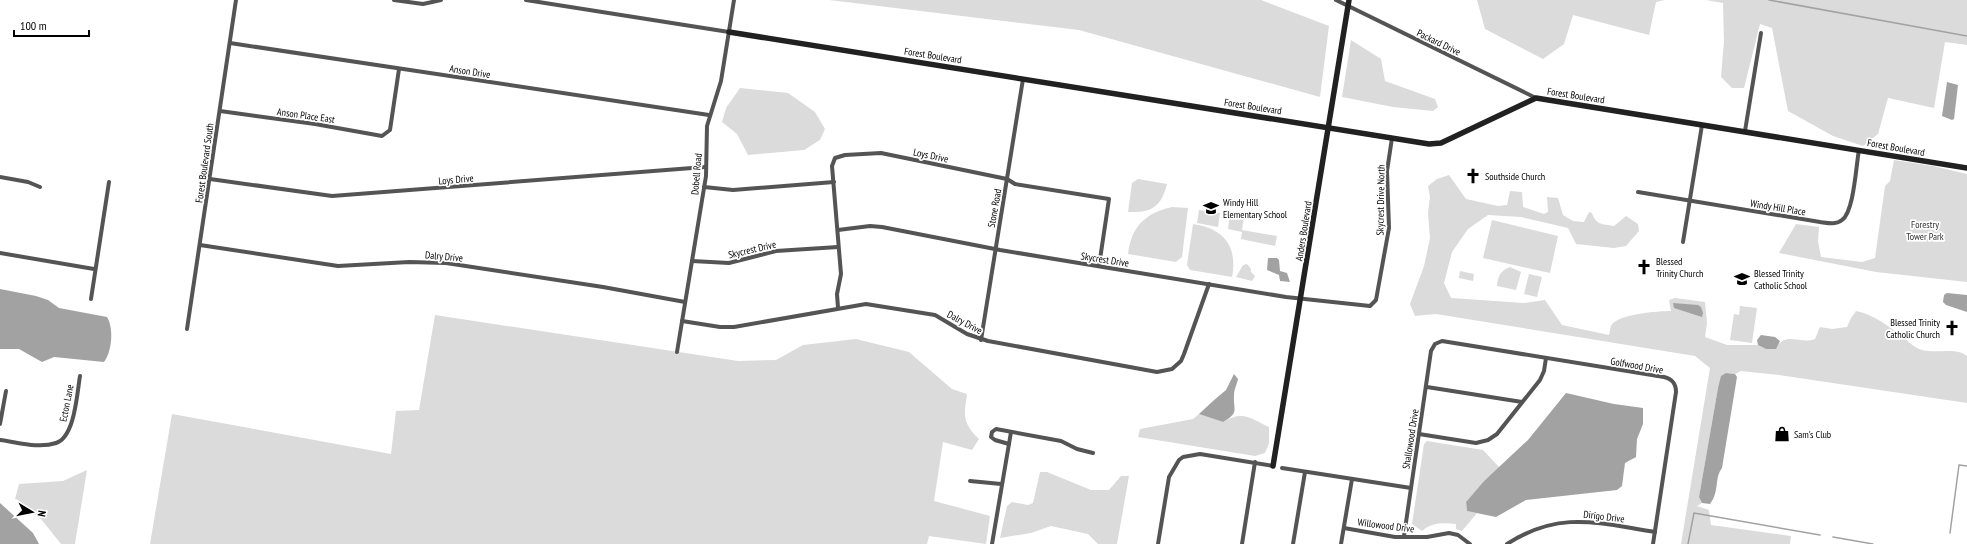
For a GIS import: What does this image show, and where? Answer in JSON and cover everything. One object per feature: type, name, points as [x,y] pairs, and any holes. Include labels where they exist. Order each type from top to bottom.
[{"type":"street","name":"Forest Boulevard South","points":[[187,329],[236,0]]},
{"type":"street","points":[[394,0],[423,4],[441,0]]},
{"type":"street","name":"Forest Boulevard","points":[[526,0],[1023,78],[1429,144],[1442,143],[1536,98],[1967,168]]},
{"type":"street","name":"Dobell Road","points":[[677,352],[704,187],[706,137],[709,115],[721,80],[734,0]]},
{"type":"street","name":"Packard Drive","points":[[1336,0],[1536,98]]},
{"type":"street","name":"Anders Boulevard","points":[[1273,466],[1349,0]]},
{"type":"street","points":[[1745,131],[1761,33]]},
{"type":"street","name":"Anson Drive","points":[[230,43],[709,115]]},
{"type":"street","name":"Anson Place East","points":[[220,111],[315,124],[382,136],[389,132],[400,69]]},
{"type":"street","name":"Stone Road","points":[[981,340],[1023,78]]},
{"type":"street","points":[[1683,242],[1702,124]]},
{"type":"street","name":"Skycrest Drive North","points":[[1370,306],[1376,300],[1389,228],[1387,171],[1392,138]]},
{"type":"street","name":"Windy Hill Place","points":[[1638,192],[1814,221],[1837,222],[1842,220],[1848,212],[1858,150]]},
{"type":"street","name":"Loys Drive","points":[[838,308],[838,294],[841,274],[833,161],[837,156],[881,153],[1007,179],[1015,184],[1109,199],[1099,266]]},
{"type":"street","name":"Loys Drive","points":[[210,179],[332,196],[705,167]]},
{"type":"street","points":[[0,177],[28,182],[40,187]]},
{"type":"street","points":[[91,299],[94,269],[109,182]]},
{"type":"street","points":[[704,187],[733,190],[834,182]]},
{"type":"street","name":"Skycrest Drive","points":[[838,230],[870,226],[882,227],[995,248],[1209,284],[1292,297],[1370,306]]},
{"type":"street","name":"Dalry Drive","points":[[200,245],[338,266],[409,262],[446,263],[603,287],[685,302]]},
{"type":"street","name":"Skycrest Drive","points":[[692,261],[729,263],[776,251],[838,247]]},
{"type":"street","points":[[0,253],[94,269]]},
{"type":"street","name":"Dalry Drive","points":[[682,321],[720,326],[734,326],[866,304],[930,314],[981,340],[1164,372],[1172,369],[1178,364],[1184,354],[1209,284]]},
{"type":"street","name":"Golfwood Drive","points":[[1435,344],[1438,342],[1447,341],[1670,379],[1675,384],[1676,392],[1653,544]]},
{"type":"street","name":"Shallowood Drive","points":[[1404,536],[1410,488],[1427,387],[1431,351],[1435,344]]},
{"type":"street","points":[[1420,434],[1472,442],[1482,442],[1497,434],[1543,376],[1546,358]]},
{"type":"street","name":"Ecton Lane","points":[[0,440],[41,445],[57,443],[68,432],[71,424],[80,376]]},
{"type":"street","points":[[1427,387],[1522,402]]},
{"type":"street","points":[[0,424],[6,391]]},
{"type":"street","points":[[1009,444],[995,440],[991,437],[992,432],[996,429],[1061,441],[1077,449],[1094,453]]},
{"type":"street","points":[[992,544],[1011,432]]},
{"type":"street","points":[[1158,544],[1169,477],[1179,460],[1183,457],[1200,454],[1273,466]]},
{"type":"street","points":[[1242,544],[1255,462]]},
{"type":"street","points":[[1282,468],[1410,488]]},
{"type":"street","points":[[1293,544],[1305,472]]},
{"type":"street","points":[[1341,544],[1352,479]]},
{"type":"street","points":[[970,481],[1001,484]]},
{"type":"street","name":"Dirigo Drive","points":[[1507,544],[1534,529],[1568,521],[1594,522],[1655,532]]},
{"type":"street","name":"Willowood Drive","points":[[1344,528],[1404,536],[1427,537],[1449,533],[1458,535],[1470,544]]},
{"type":"green space","points":[[829,0],[1261,0],[1329,26],[1320,97],[1079,30]]},
{"type":"green space","points":[[1477,0],[1665,0],[1656,2],[1649,35],[1573,15],[1564,44],[1543,59],[1485,29]]},
{"type":"green space","points":[[1706,0],[1967,0],[1967,45],[1945,42],[1934,108],[1888,98],[1878,134],[1863,146],[1833,136],[1788,111],[1772,28],[1760,24],[1744,88],[1732,88],[1721,77],[1724,41],[1723,3]]},
{"type":"green space","points":[[1351,40],[1381,59],[1385,81],[1435,99],[1438,107],[1433,111],[1393,107],[1342,97]]},
{"type":"green space","points":[[740,88],[788,93],[815,112],[825,129],[820,140],[804,150],[748,155],[737,134],[722,122],[726,108]]},
{"type":"green space","name":"Forestry Tower Park","points":[[1894,160],[1933,166],[1967,174],[1967,282],[1876,272],[1779,253],[1796,224],[1819,227],[1818,241],[1821,257],[1862,262],[1875,258],[1885,186],[1890,181]]},
{"type":"green space","points":[[1449,175],[1466,199],[1498,206],[1507,205],[1510,191],[1522,192],[1523,207],[1544,214],[1548,212],[1547,197],[1558,198],[1563,215],[1573,221],[1584,222],[1589,212],[1592,213],[1595,220],[1598,222],[1614,226],[1626,216],[1638,224],[1639,231],[1626,246],[1614,248],[1576,244],[1568,228],[1521,217],[1488,215],[1468,229],[1452,252],[1444,283],[1451,298],[1524,303],[1545,300],[1562,325],[1609,335],[1611,326],[1621,319],[1638,314],[1671,311],[1669,300],[1675,298],[1705,302],[1707,323],[1705,337],[1727,345],[1758,345],[1766,349],[1775,349],[1779,343],[1788,339],[1815,339],[1820,327],[1832,329],[1847,327],[1856,311],[1869,315],[1881,322],[1919,349],[1925,351],[1951,351],[1962,353],[1967,356],[1967,403],[1779,375],[1741,371],[1735,374],[1726,373],[1718,388],[1699,497],[1702,503],[1697,506],[1709,510],[1711,525],[1791,536],[1790,544],[1681,544],[1710,368],[1695,356],[1436,314],[1415,316],[1410,304],[1424,266],[1430,238],[1428,213],[1430,197],[1428,186],[1437,179]]},
{"type":"green space","points":[[1138,179],[1167,184],[1165,192],[1158,203],[1149,210],[1128,212],[1132,183]]},
{"type":"green space","points":[[1172,207],[1188,208],[1182,257],[1176,262],[1128,254],[1132,236],[1141,223],[1154,213]]},
{"type":"green space","points":[[1199,210],[1220,213],[1218,227],[1197,223]]},
{"type":"green space","points":[[1230,213],[1244,217],[1242,230],[1277,236],[1275,246],[1241,239],[1242,232],[1228,229]]},
{"type":"green space","points":[[1492,220],[1558,236],[1550,273],[1483,258]]},
{"type":"green space","points":[[1193,224],[1204,226],[1213,230],[1226,240],[1233,256],[1232,277],[1190,270],[1187,265]]},
{"type":"green space","points":[[1247,264],[1255,276],[1252,281],[1236,277],[1243,265]]},
{"type":"green space","points":[[1510,267],[1521,272],[1516,290],[1497,286],[1500,274]]},
{"type":"green space","points":[[1460,271],[1474,274],[1473,281],[1459,278]]},
{"type":"green space","points":[[1529,274],[1542,277],[1537,297],[1524,294]]},
{"type":"green space","points":[[1740,306],[1757,308],[1752,343],[1730,340],[1734,314],[1739,315]]},
{"type":"green space","points":[[435,315],[738,361],[776,360],[803,345],[856,339],[909,352],[952,389],[967,394],[965,413],[967,423],[979,439],[972,450],[943,442],[934,501],[990,516],[986,544],[929,536],[927,544],[150,544],[172,414],[391,454],[396,411],[419,410]]},
{"type":"green space","points":[[1199,414],[1223,422],[1236,416],[1241,416],[1251,418],[1269,427],[1269,443],[1265,453],[1255,456],[1138,437],[1140,429],[1193,419]]},
{"type":"green space","points":[[1427,441],[1483,450],[1499,467],[1484,481],[1466,502],[1467,511],[1477,513],[1462,531],[1456,529],[1456,524],[1442,523],[1430,526],[1422,531],[1412,524],[1424,444]]},
{"type":"green space","points":[[87,470],[75,544],[61,544],[41,519],[15,499],[19,484],[63,481]]},
{"type":"green space","points":[[1040,472],[1047,472],[1091,490],[1109,490],[1121,476],[1129,476],[1117,544],[1098,544],[1088,534],[1051,526],[1031,533],[1000,538],[1007,506],[1012,502],[1028,505],[1033,503]]},
{"type":"shaded area","points":[[1947,82],[1958,85],[1954,119],[1952,120],[1942,116]]},
{"type":"shaded area","points":[[1268,258],[1277,258],[1279,260],[1280,271],[1287,273],[1290,282],[1280,281],[1279,275],[1267,270]]},
{"type":"shaded area","points":[[0,289],[36,296],[48,300],[59,308],[107,317],[111,327],[111,340],[107,358],[104,362],[54,357],[42,362],[19,349],[0,349]]},
{"type":"shaded area","points":[[1947,293],[1967,295],[1967,312],[1946,305],[1943,302],[1944,295]]},
{"type":"shaded area","points":[[1673,303],[1698,305],[1701,307],[1703,313],[1702,317],[1674,308]]},
{"type":"shaded area","points":[[1761,335],[1775,337],[1780,341],[1776,349],[1766,349],[1758,345],[1757,340]]},
{"type":"shaded area","points":[[1726,373],[1735,374],[1737,377],[1722,468],[1718,476],[1713,499],[1710,504],[1702,503],[1699,497],[1718,388],[1721,376]]},
{"type":"shaded area","points":[[1234,374],[1238,379],[1234,393],[1234,413],[1232,416],[1223,422],[1199,414],[1226,390]]},
{"type":"shaded area","points":[[1566,393],[1614,404],[1643,408],[1643,424],[1637,439],[1636,457],[1625,463],[1622,486],[1617,490],[1526,500],[1496,517],[1467,511],[1466,502],[1484,481],[1528,440]]},
{"type":"shaded area","points":[[0,503],[33,533],[39,544],[0,544]]},
{"type":"waterway","points":[[1769,0],[1967,36]]},
{"type":"waterway","points":[[1950,533],[1959,465],[1967,466]]},
{"type":"waterway","points":[[1688,544],[1694,513],[1820,535]]},
{"type":"waterway","points":[[1833,537],[1873,544]]},
{"type":"place","name":"Southside Church","points":[[1473,176]]},
{"type":"place","name":"Windy Hill Elementary School","points":[[1211,208]]},
{"type":"place","name":"Blessed Trinity Church","points":[[1644,267]]},
{"type":"place","name":"Blessed Trinity Catholic School","points":[[1742,279]]},
{"type":"place","name":"Blessed Trinity Catholic Church","points":[[1952,328]]},
{"type":"place","name":"Sam's Club","points":[[1782,434]]}]
